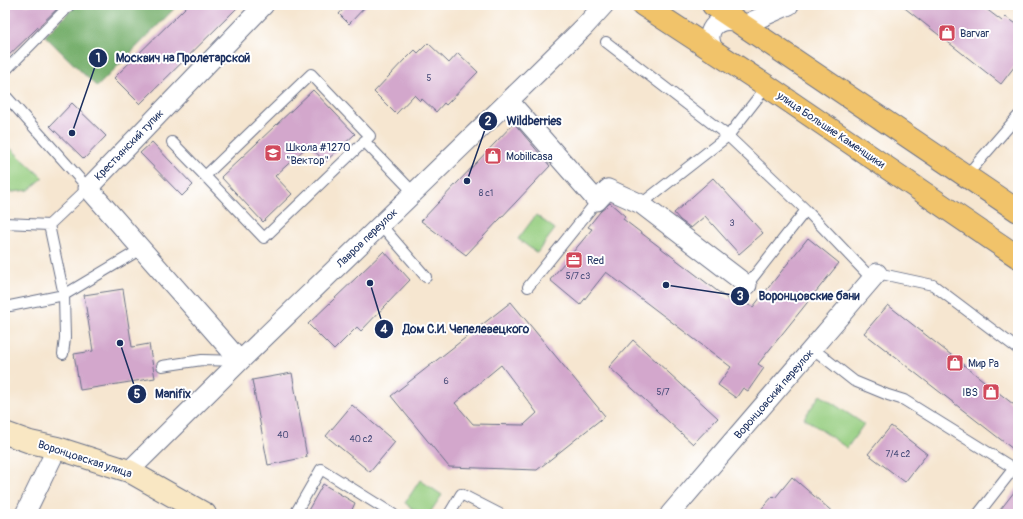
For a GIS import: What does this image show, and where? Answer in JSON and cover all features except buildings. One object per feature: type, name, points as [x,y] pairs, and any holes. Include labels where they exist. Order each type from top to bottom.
[{"type":"main road","name":"улица Большие Каменщики","points":[[643,5],[767,86],[1018,257]]},
{"type":"main road","points":[[713,5],[1018,211]]},
{"type":"main road","name":"Воронцовская улица","points":[[5,433],[30,442],[57,448],[129,471],[205,514]]},
{"type":"street","name":"Крестьянский тупик","points":[[240,361],[88,188],[264,5]]},
{"type":"street","name":"Лавров переулок","points":[[129,471],[240,361],[509,101],[584,27],[604,5]]},
{"type":"street","points":[[717,54],[712,48],[710,34],[713,27],[719,22],[733,20],[742,24],[789,5]]},
{"type":"street","points":[[509,101],[597,201],[608,189],[641,204],[747,285]]},
{"type":"street","name":"Воронцовский переулок","points":[[670,514],[874,276]]},
{"type":"street","points":[[24,514],[57,448]]},
{"type":"lane","points":[[5,71],[70,5]]},
{"type":"lane","points":[[606,42],[728,136],[874,276],[933,285],[1018,349]]},
{"type":"lane","points":[[172,142],[264,238],[370,136],[311,74],[205,176]]},
{"type":"lane","points":[[641,204],[728,136],[767,86]]},
{"type":"lane","points":[[5,95],[88,188],[49,225],[5,222]]},
{"type":"lane","points":[[966,176],[1018,116]]},
{"type":"lane","points":[[364,141],[414,193]]},
{"type":"lane","points":[[528,288],[597,201]]},
{"type":"lane","points":[[747,285],[806,210]]},
{"type":"lane","points":[[49,225],[64,295],[65,338],[63,354]]},
{"type":"lane","points":[[381,225],[426,277]]},
{"type":"lane","points":[[10,306],[64,295],[141,249]]},
{"type":"lane","points":[[812,348],[854,380],[888,395],[904,400],[1016,470],[978,514]]},
{"type":"lane","points":[[162,366],[202,360],[240,361]]},
{"type":"lane","points":[[295,514],[321,469],[393,514]]},
{"type":"lane","points":[[449,514],[461,494],[500,514]]},
{"type":"green space","points":[[76,5],[178,5],[97,87],[45,36]]},
{"type":"green space","points":[[10,148],[43,178],[29,190],[5,193],[5,153]]},
{"type":"green space","points":[[536,215],[555,229],[537,253],[518,239]]},
{"type":"green space","points":[[820,395],[864,424],[847,448],[804,418]]},
{"type":"green space","points":[[420,480],[442,495],[429,514],[420,514],[405,503]]},
{"type":"place","name":"Barvar","points":[[947,33]]},
{"type":"place","name":"Москвич на Пролетарской","points":[[72,133]]},
{"type":"place","name":"Школа #1270 \"Вектор\"","points":[[273,153]]},
{"type":"place","name":"Mobilicasa","points":[[493,156]]},
{"type":"place","name":"Wildberries","points":[[467,181]]},
{"type":"place","name":"Red","points":[[574,260]]},
{"type":"place","name":"Дом С.И. Чепелевецкого","points":[[370,283]]},
{"type":"place","name":"Воронцовские бани","points":[[666,285]]},
{"type":"place","name":"Manifix","points":[[120,343]]},
{"type":"place","name":"Мир Ра","points":[[955,363]]},
{"type":"place","name":"IBS","points":[[991,392]]}]
